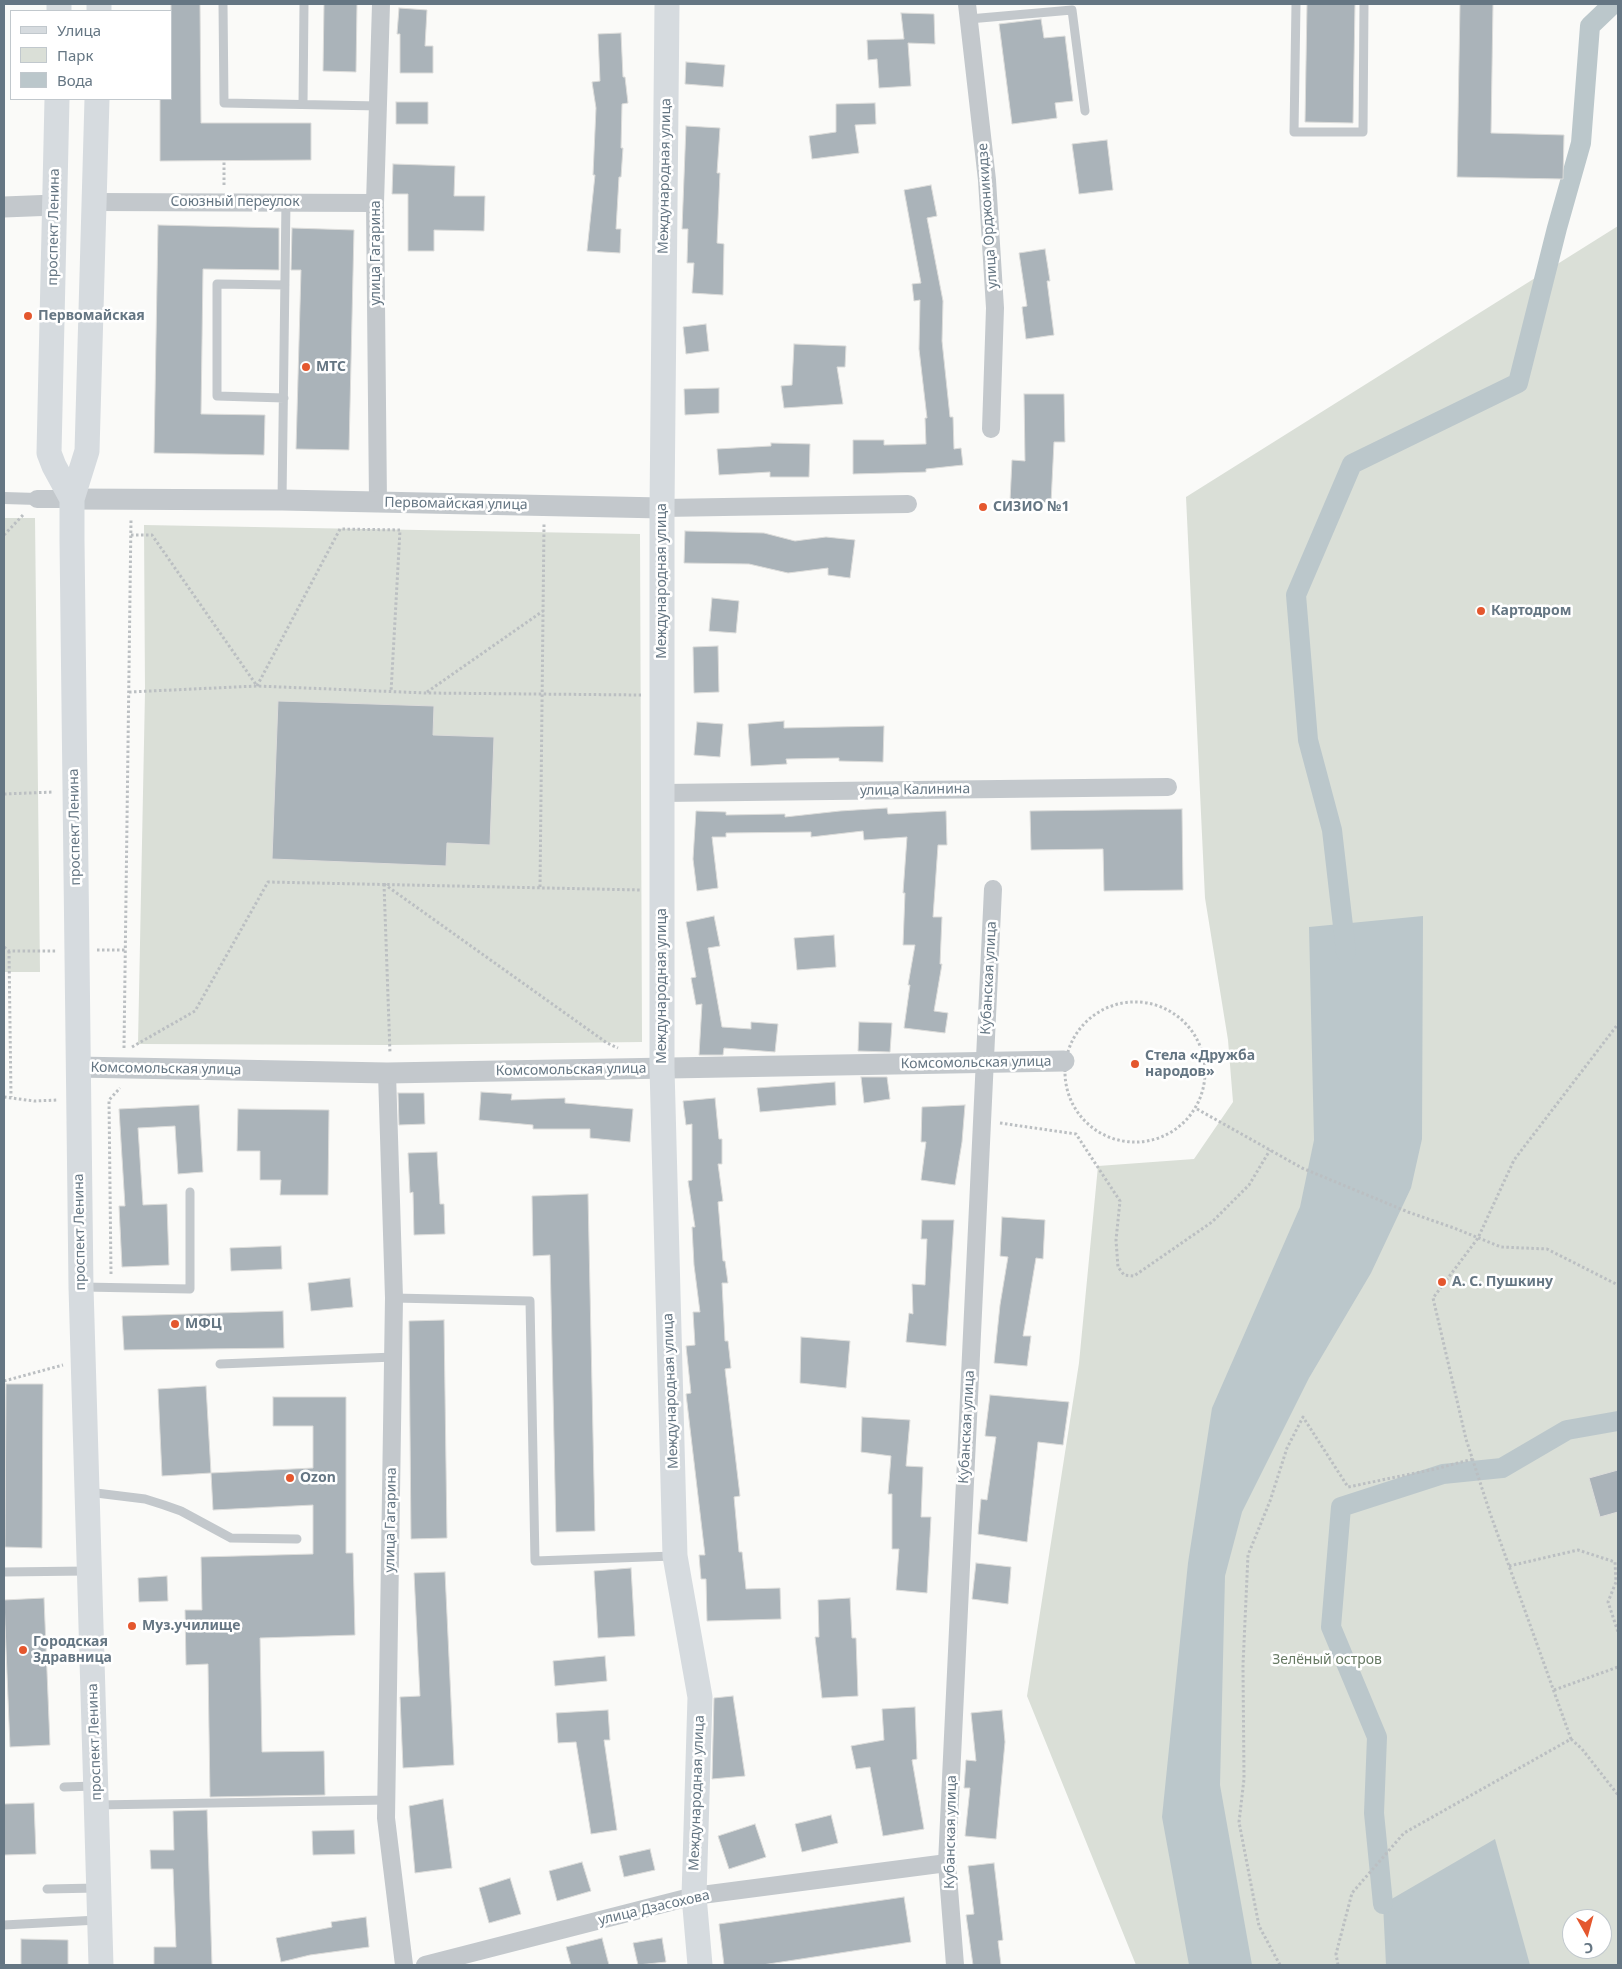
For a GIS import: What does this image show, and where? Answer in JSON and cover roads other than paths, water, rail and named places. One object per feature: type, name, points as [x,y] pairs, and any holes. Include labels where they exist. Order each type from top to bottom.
[{"type":"main road","name":"Международная улица","points":[[667,4],[662,508],[662,1068],[675,1556],[700,1697],[694,1896],[700,1965]]},
{"type":"main road","name":"проспект Ленина","points":[[57,100],[49,453],[72,498]]},
{"type":"main road","name":"проспект Ленина","points":[[97,100],[88,451],[72,498],[81,1287],[101,1965]]},
{"type":"street","name":"улица Гагарина","points":[[378,503],[375,203],[380,106],[381,4]]},
{"type":"street","name":"улица Орджоникидзе","points":[[968,11],[987,180],[994,308],[991,429]]},
{"type":"street","name":"Союзный переулок","points":[[95,202],[286,201],[375,203]]},
{"type":"street","points":[[4,207],[55,205]]},
{"type":"street","name":"Первомайская улица","points":[[4,498],[282,500],[662,508],[908,504]]},
{"type":"street","name":"улица Калинина","points":[[662,793],[1168,787]]},
{"type":"street","name":"Кубанская улица","points":[[955,1965],[947,1863],[993,889]]},
{"type":"street","name":"Комсомольская улица","points":[[77,1067],[124,1068],[389,1063],[662,1068],[1064,1062]]},
{"type":"street","name":"улица Гагарина","points":[[389,1063],[394,1357],[386,1818],[404,1965]]},
{"type":"street","name":"улица Дзасохова","points":[[425,1965],[694,1896],[947,1863]]},
{"type":"lane","points":[[223,4],[224,103],[380,106]]},
{"type":"lane","points":[[303,104],[304,4]]},
{"type":"lane","points":[[1296,4],[1294,132],[1363,132],[1364,4]]},
{"type":"lane","points":[[968,11],[1072,10],[1084,111]]},
{"type":"lane","points":[[282,500],[286,201]]},
{"type":"lane","points":[[284,398],[217,396],[217,284],[286,285]]},
{"type":"lane","points":[[81,1287],[190,1289],[190,1192]]},
{"type":"lane","points":[[394,1298],[530,1301],[535,1561],[675,1556]]},
{"type":"lane","points":[[220,1364],[394,1357]]},
{"type":"lane","points":[[88,1492],[146,1499],[181,1511],[231,1538],[297,1539]]},
{"type":"lane","points":[[4,1572],[90,1571]]},
{"type":"lane","points":[[64,1787],[97,1796],[387,1800]]},
{"type":"lane","points":[[46,1889],[99,1888]]},
{"type":"lane","points":[[4,1924],[100,1920]]},
{"type":"water","points":[[1423,916],[1422,1139],[1411,1188],[1371,1273],[1309,1378],[1242,1512],[1225,1576],[1220,1785],[1252,1965],[1189,1965],[1162,1817],[1188,1563],[1212,1408],[1300,1207],[1314,1140],[1309,927]]},
{"type":"water","points":[[1495,1839],[1530,1965],[1386,1965],[1383,1904]]},
{"type":"waterway","points":[[1346,952],[1332,830],[1308,740],[1296,595],[1352,464],[1518,383],[1557,228],[1581,143],[1590,26],[1613,4]]},
{"type":"waterway","points":[[1383,1904],[1374,1813],[1377,1737],[1331,1627],[1341,1507],[1443,1474],[1502,1468],[1567,1430],[1618,1421]]},
{"type":"place","name":"Первомайская","points":[[28,316]]},
{"type":"place","name":"МТС","points":[[306,367]]},
{"type":"place","name":"СИЗИО №1","points":[[983,507]]},
{"type":"place","name":"Картодром","points":[[1481,611]]},
{"type":"place","name":"Стела «Дружба народов»","points":[[1135,1064]]},
{"type":"place","name":"А. С. Пушкину","points":[[1442,1282]]},
{"type":"place","name":"МФЦ","points":[[175,1324]]},
{"type":"place","name":"Ozon","points":[[290,1478]]},
{"type":"place","name":"Муз.училище","points":[[132,1626]]},
{"type":"place","name":"Городская Здравница","points":[[23,1650]]},
{"type":"park label","name":"Зелёный остров","points":[[1327,1660]]}]
